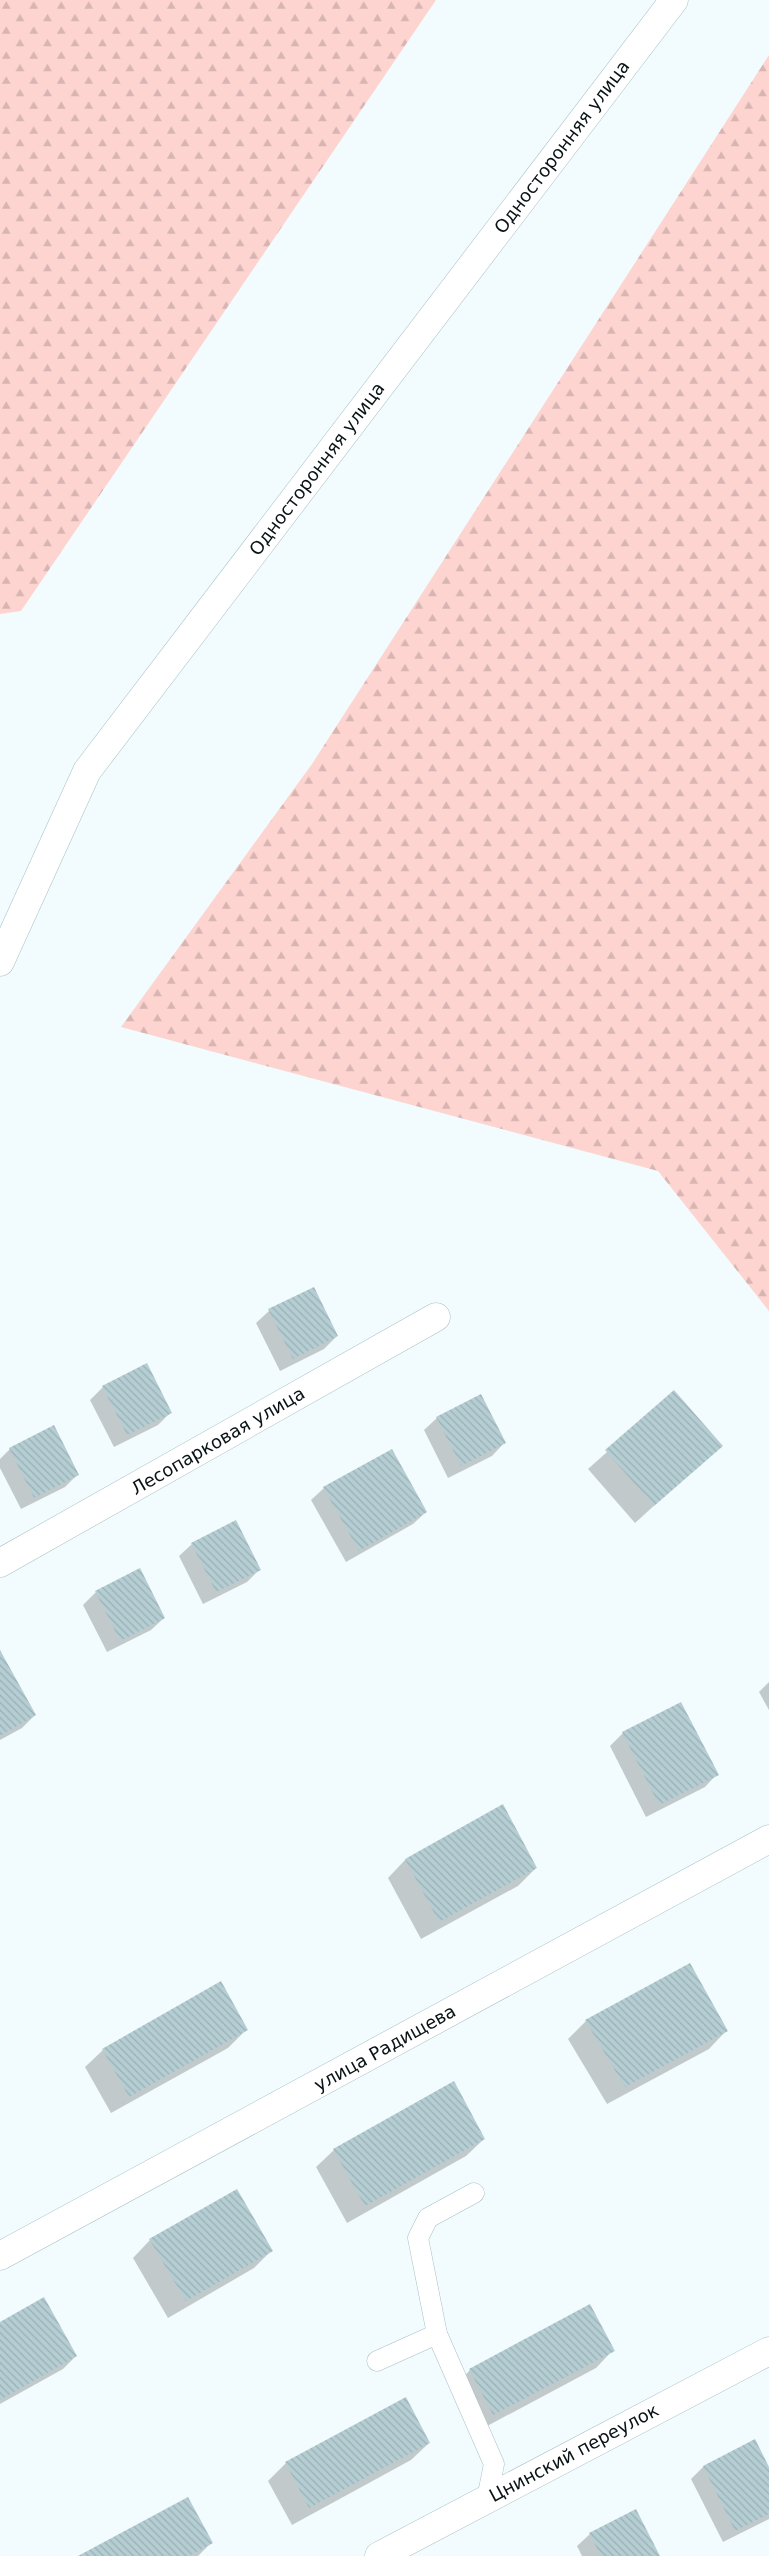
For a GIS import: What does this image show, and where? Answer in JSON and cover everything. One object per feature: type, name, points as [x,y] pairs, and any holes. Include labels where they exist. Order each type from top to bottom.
[{"type":"street","name":"Односторонняя улица","points":[[0,962],[87,771],[674,0]]},
{"type":"street","name":"Лесопарковая улица","points":[[0,1563],[436,1317]]},
{"type":"street","name":"улица Радищева","points":[[0,2256],[769,1839]]},
{"type":"street","name":"Цнинский переулок","points":[[379,2556],[769,2350]]},
{"type":"lane","points":[[474,2193],[428,2218],[418,2238],[437,2334],[494,2464],[487,2499]]},
{"type":"lane","points":[[377,2360],[437,2334]]},
{"type":"green space","points":[[0,0],[436,0],[21,611],[0,614]]},
{"type":"green space","points":[[769,55],[769,1311],[658,1171],[121,1027],[312,764]]},
{"type":"building","points":[[314,1287],[338,1336],[293,1359],[268,1309]]},
{"type":"building","points":[[147,1363],[172,1413],[127,1435],[102,1386]]},
{"type":"building","points":[[674,1390],[723,1446],[654,1506],[605,1450]]},
{"type":"building","points":[[481,1394],[506,1443],[461,1466],[436,1417]]},
{"type":"building","points":[[54,1425],[79,1475],[34,1498],[9,1448]]},
{"type":"building","points":[[392,1449],[427,1512],[359,1551],[323,1487]]},
{"type":"building","points":[[236,1520],[261,1570],[216,1592],[191,1543]]},
{"type":"building","points":[[140,1568],[165,1618],[120,1641],[95,1591]]},
{"type":"building","points":[[0,1650],[36,1715],[0,1736]]},
{"type":"building","points":[[681,1702],[719,1775],[659,1805],[622,1732]]},
{"type":"building","points":[[503,1804],[537,1868],[439,1922],[405,1859]]},
{"type":"building","points":[[690,1963],[728,2031],[625,2087],[585,2020]]},
{"type":"building","points":[[221,1981],[248,2030],[129,2097],[102,2049]]},
{"type":"building","points":[[454,2081],[485,2139],[365,2206],[333,2149]]},
{"type":"building","points":[[237,2189],[273,2251],[186,2301],[149,2239]]},
{"type":"building","points":[[44,2297],[77,2356],[0,2400],[0,2322]]},
{"type":"building","points":[[590,2304],[615,2351],[493,2415],[469,2369]]},
{"type":"building","points":[[406,2397],[430,2443],[309,2508],[285,2462]]},
{"type":"building","points":[[755,2439],[769,2467],[769,2514],[735,2531],[703,2466]]},
{"type":"building","points":[[188,2497],[213,2543],[189,2556],[78,2556]]},
{"type":"building","points":[[636,2509],[660,2556],[601,2556],[589,2533]]}]
